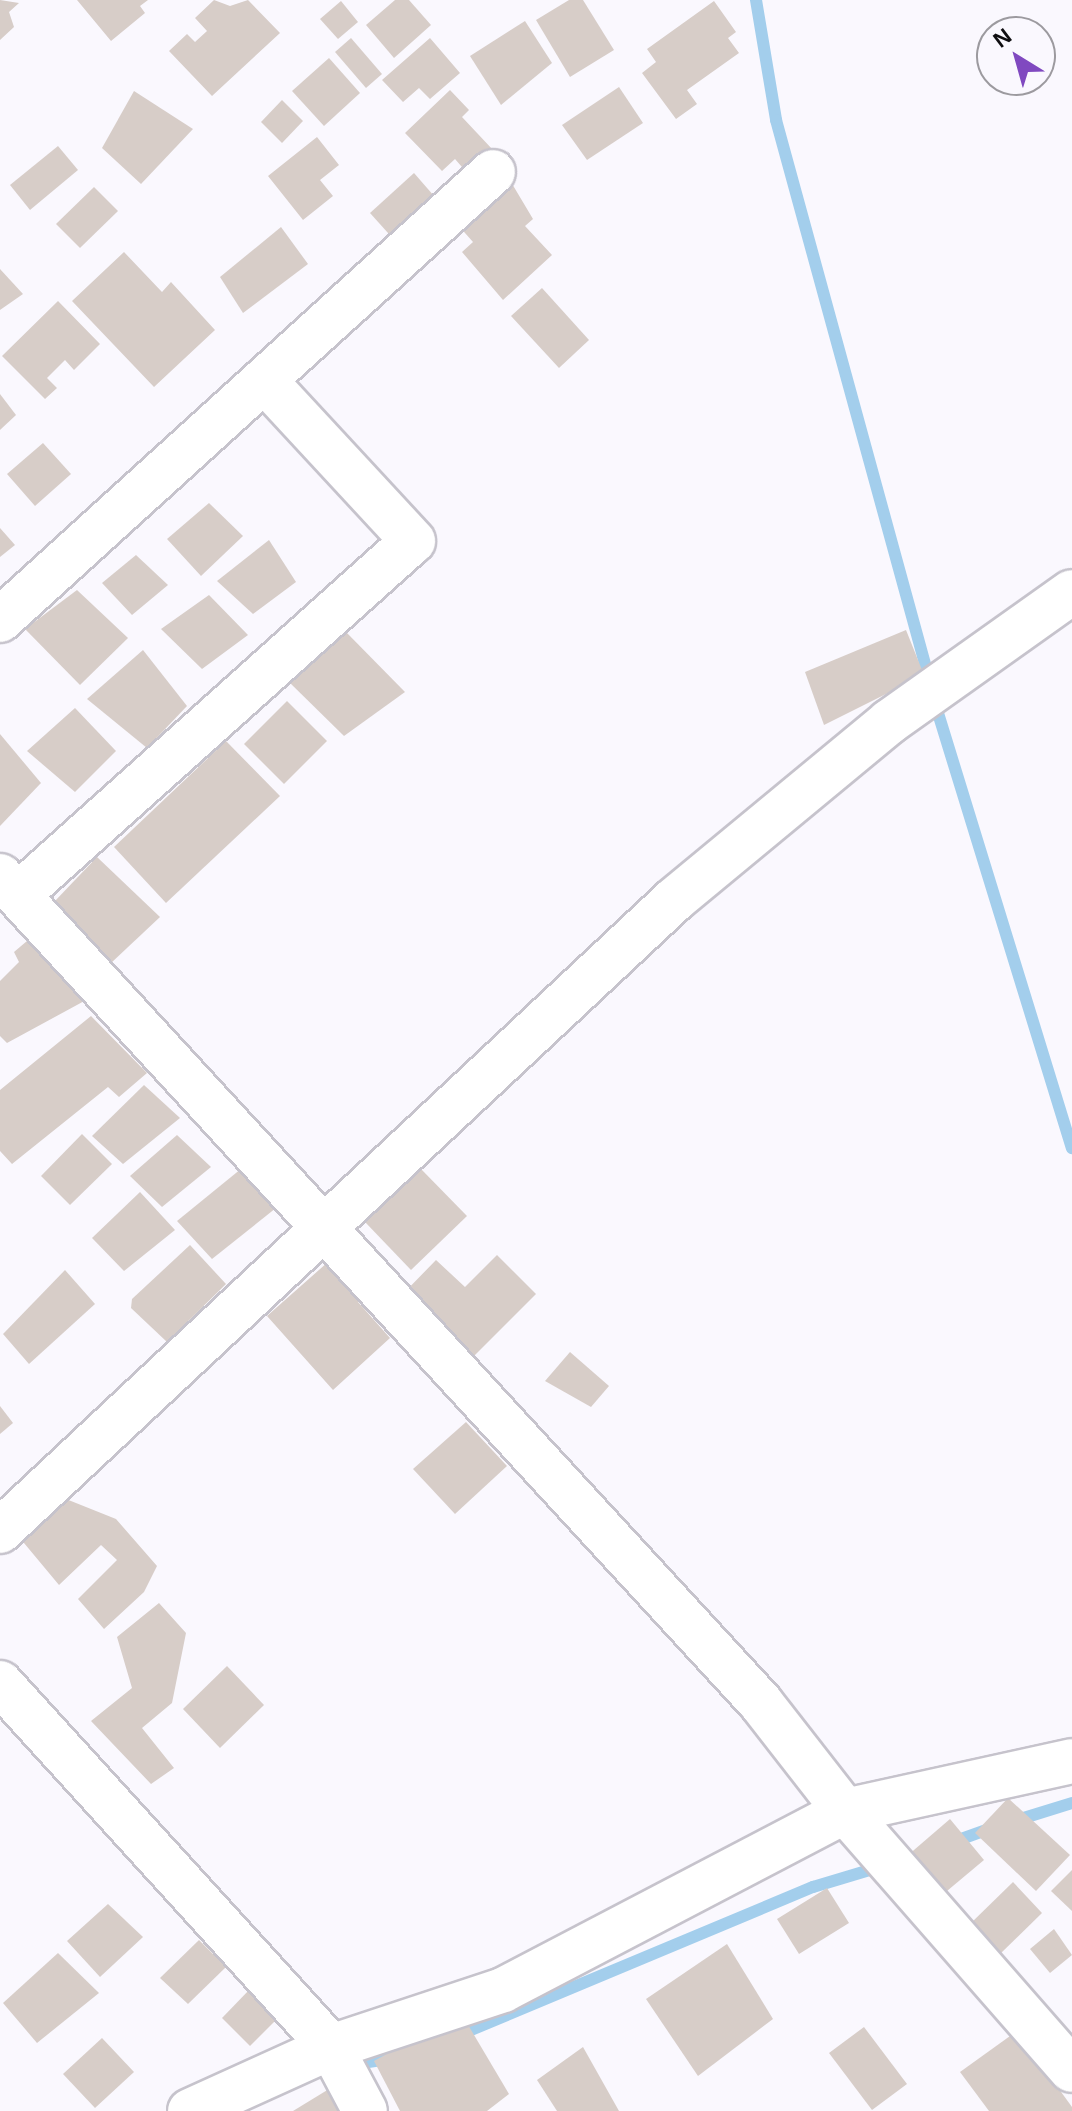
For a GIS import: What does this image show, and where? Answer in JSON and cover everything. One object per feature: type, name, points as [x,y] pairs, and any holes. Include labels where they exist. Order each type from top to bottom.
[{"type":"street","points":[[0,620],[493,172]]},
{"type":"street","points":[[264,380],[413,541],[9,886],[329,1229],[761,1703],[845,1811],[1072,2070]]},
{"type":"street","points":[[0,1531],[329,1229],[674,900],[889,722],[1072,592]]},
{"type":"street","points":[[0,1683],[331,2047],[365,2111]]},
{"type":"street","points":[[190,2111],[331,2047],[503,1990],[845,1811],[1072,1761]]},
{"type":"building","points":[[0,0],[19,3],[9,12],[14,27],[0,40]]},
{"type":"building","points":[[77,0],[148,0],[140,6],[145,13],[111,41]]},
{"type":"building","points":[[214,0],[230,6],[248,0],[280,33],[212,96],[169,51],[187,34],[195,42],[207,31],[195,18]]},
{"type":"building","points":[[395,0],[409,0],[431,25],[394,58],[366,25]]},
{"type":"building","points":[[569,0],[583,0],[614,50],[570,77],[536,20]]},
{"type":"building","points":[[341,1],[358,22],[338,39],[320,19]]},
{"type":"building","points":[[714,1],[736,32],[728,38],[739,53],[687,90],[697,104],[676,119],[642,73],[656,62],[647,49]]},
{"type":"building","points":[[525,21],[552,63],[501,105],[470,56]]},
{"type":"building","points":[[351,38],[382,74],[366,88],[335,52]]},
{"type":"building","points":[[430,38],[460,73],[430,99],[419,88],[403,102],[382,80]]},
{"type":"building","points":[[329,58],[360,93],[324,126],[292,91]]},
{"type":"building","points":[[619,87],[643,123],[587,160],[562,125]]},
{"type":"building","points":[[450,90],[469,110],[462,117],[493,150],[468,174],[455,159],[442,171],[405,133]]},
{"type":"building","points":[[134,91],[193,129],[141,184],[102,148]]},
{"type":"building","points":[[282,100],[303,121],[282,143],[261,122]]},
{"type":"building","points":[[317,137],[339,165],[320,180],[333,196],[303,220],[268,176]]},
{"type":"building","points":[[58,146],[78,170],[30,210],[10,185]]},
{"type":"building","points":[[414,173],[441,204],[397,243],[370,213]]},
{"type":"building","points":[[508,177],[533,219],[525,226],[552,255],[503,300],[462,252],[473,242],[457,224]]},
{"type":"building","points":[[94,187],[118,211],[80,248],[56,224]]},
{"type":"building","points":[[281,227],[308,264],[243,313],[220,277]]},
{"type":"building","points":[[124,252],[162,292],[171,282],[215,330],[154,387],[72,301]]},
{"type":"building","points":[[0,269],[23,294],[0,310]]},
{"type":"building","points":[[542,288],[589,340],[559,368],[511,316]]},
{"type":"building","points":[[58,301],[100,344],[74,370],[65,360],[47,378],[57,388],[45,399],[2,356]]},
{"type":"building","points":[[0,394],[16,415],[0,430]]},
{"type":"building","points":[[43,443],[71,474],[35,506],[7,474]]},
{"type":"building","points":[[209,503],[243,536],[201,576],[167,539]]},
{"type":"building","points":[[0,528],[15,545],[0,557]]},
{"type":"building","points":[[269,540],[296,582],[253,614],[217,581]]},
{"type":"building","points":[[136,555],[168,585],[132,615],[102,583]]},
{"type":"building","points":[[77,590],[128,638],[80,685],[25,629]]},
{"type":"building","points":[[209,595],[248,635],[202,669],[161,629]]},
{"type":"building","points":[[906,630],[924,675],[824,725],[805,672]]},
{"type":"building","points":[[346,632],[405,692],[344,736],[288,681]]},
{"type":"building","points":[[143,650],[187,706],[147,748],[87,699]]},
{"type":"building","points":[[287,701],[327,741],[284,784],[244,744]]},
{"type":"building","points":[[75,708],[116,751],[75,792],[27,751]]},
{"type":"building","points":[[0,734],[41,783],[0,826]]},
{"type":"building","points":[[226,741],[280,796],[166,903],[114,847]]},
{"type":"building","points":[[97,857],[160,917],[110,964],[54,902]]},
{"type":"building","points":[[40,930],[99,993],[7,1043],[0,1036],[0,981],[19,962],[14,952]]},
{"type":"building","points":[[91,1016],[147,1073],[119,1097],[108,1087],[12,1164],[0,1151],[0,1090]]},
{"type":"building","points":[[144,1085],[180,1118],[123,1164],[92,1136]]},
{"type":"building","points":[[82,1134],[112,1164],[70,1205],[41,1176]]},
{"type":"building","points":[[177,1135],[211,1167],[162,1207],[130,1176]]},
{"type":"building","points":[[247,1164],[286,1200],[212,1259],[177,1221]]},
{"type":"building","points":[[421,1169],[467,1216],[411,1270],[365,1222]]},
{"type":"building","points":[[140,1192],[175,1230],[124,1271],[92,1238]]},
{"type":"building","points":[[190,1245],[226,1284],[167,1342],[131,1308],[132,1299]]},
{"type":"building","points":[[337,1254],[370,1291],[358,1302],[390,1338],[333,1390],[267,1316]]},
{"type":"building","points":[[497,1255],[536,1294],[466,1364],[399,1298],[436,1260],[465,1287]]},
{"type":"building","points":[[65,1270],[95,1304],[29,1364],[3,1334]]},
{"type":"building","points":[[570,1352],[609,1386],[591,1407],[545,1381]]},
{"type":"building","points":[[0,1406],[13,1423],[0,1434]]},
{"type":"building","points":[[466,1422],[507,1466],[455,1514],[413,1469]]},
{"type":"building","points":[[61,1497],[116,1519],[157,1566],[144,1592],[104,1629],[78,1599],[117,1560],[101,1545],[59,1585],[19,1537]]},
{"type":"building","points":[[159,1603],[186,1633],[172,1703],[142,1728],[174,1768],[151,1784],[91,1721],[132,1688],[117,1637]]},
{"type":"building","points":[[227,1666],[264,1705],[220,1748],[183,1709]]},
{"type":"building","points":[[1008,1798],[1070,1855],[1036,1891],[975,1833]]},
{"type":"building","points":[[950,1819],[984,1860],[941,1896],[907,1856]]},
{"type":"building","points":[[1072,1870],[1072,1911],[1051,1891]]},
{"type":"building","points":[[1013,1882],[1042,1913],[999,1955],[970,1924]]},
{"type":"building","points":[[827,1888],[849,1923],[799,1954],[777,1919]]},
{"type":"building","points":[[108,1904],[143,1937],[100,1977],[67,1941]]},
{"type":"building","points":[[1054,1929],[1072,1955],[1050,1973],[1030,1949]]},
{"type":"building","points":[[199,1940],[226,1967],[188,2004],[160,1978]]},
{"type":"building","points":[[727,1944],[773,2019],[698,2076],[646,1999]]},
{"type":"building","points":[[58,1953],[99,1993],[37,2043],[3,2003]]},
{"type":"building","points":[[251,1988],[279,2017],[250,2046],[222,2018]]},
{"type":"building","points":[[461,2013],[509,2094],[487,2111],[400,2111],[374,2061]]},
{"type":"building","points":[[864,2027],[907,2084],[872,2110],[829,2053]]},
{"type":"building","points":[[1017,2031],[1072,2111],[989,2111],[960,2072]]},
{"type":"building","points":[[102,2038],[134,2072],[95,2108],[63,2074]]},
{"type":"building","points":[[583,2047],[619,2111],[557,2111],[537,2080]]},
{"type":"building","points":[[329,2089],[340,2111],[293,2111]]},
{"type":"waterway","points":[[756,0],[776,120],[930,682]]},
{"type":"waterway","points":[[934,700],[1072,1148]]},
{"type":"waterway","points":[[1014,1821],[1072,1803]]},
{"type":"waterway","points":[[950,1843],[989,1829]]},
{"type":"waterway","points":[[459,2035],[813,1887],[883,1866]]},
{"type":"waterway","points":[[348,2065],[389,2059]]}]
